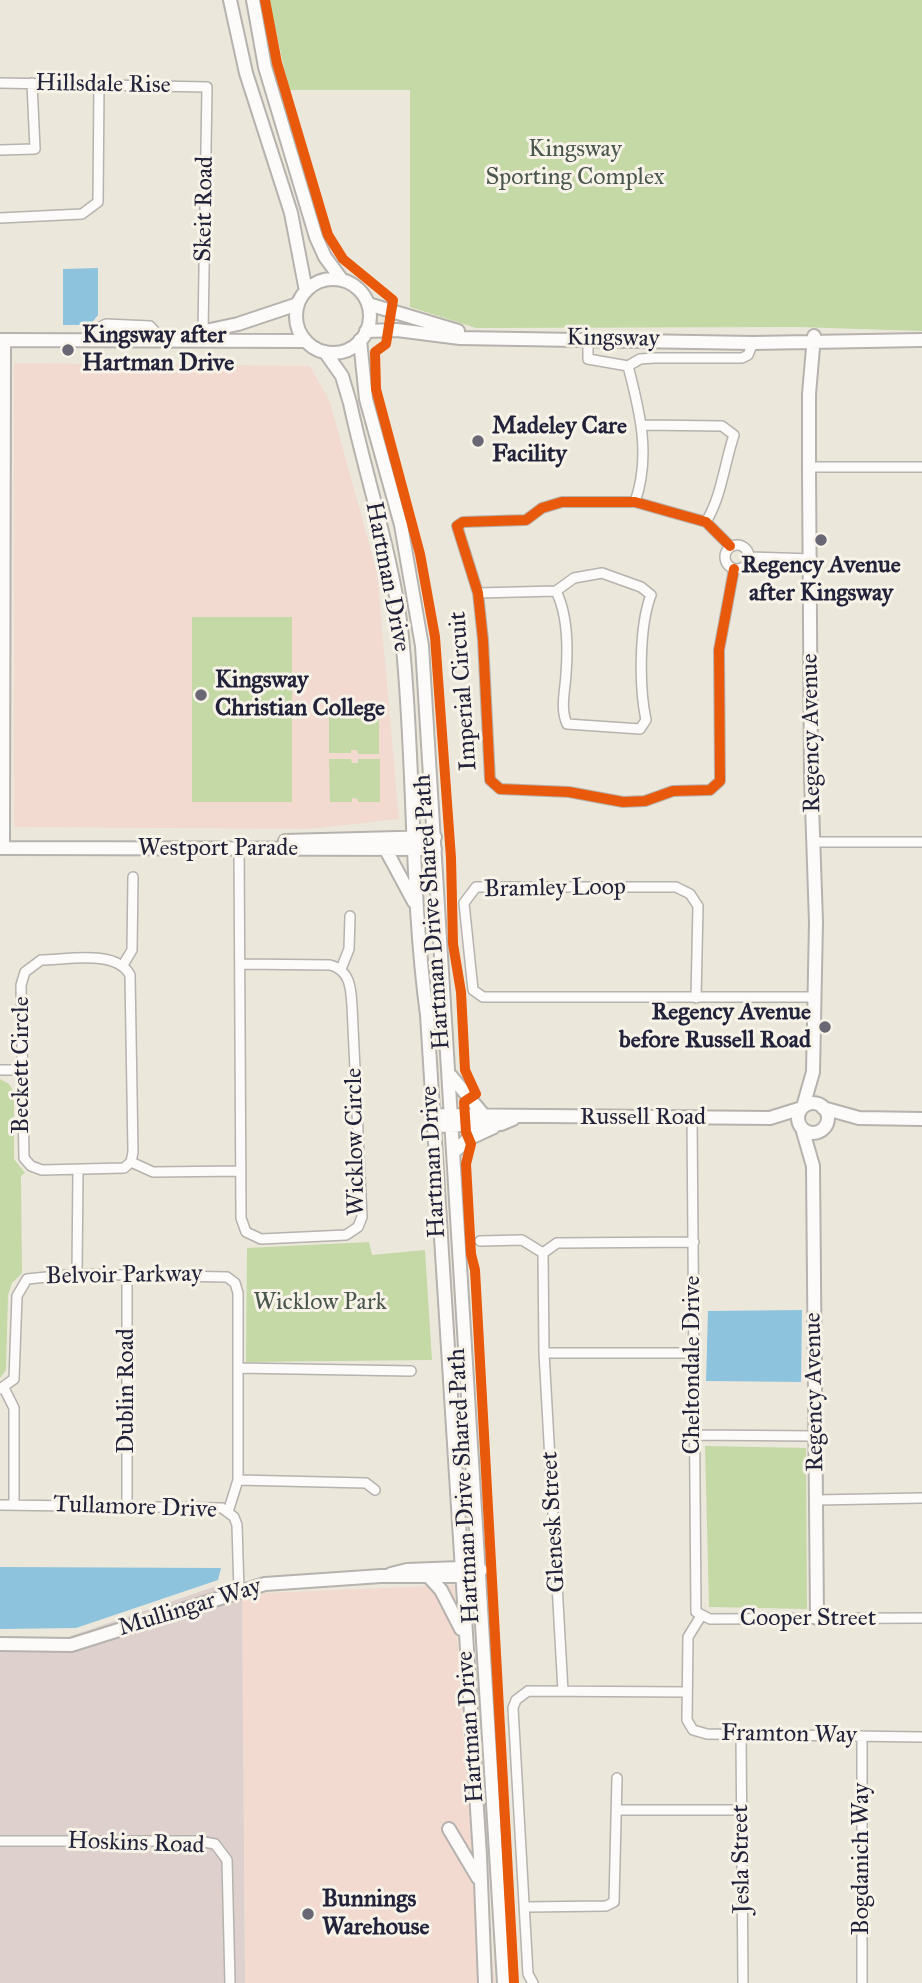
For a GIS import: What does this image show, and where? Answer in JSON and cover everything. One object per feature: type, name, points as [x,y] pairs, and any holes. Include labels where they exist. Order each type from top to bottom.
[{"type":"main road","points":[[230,0],[241,57],[291,213],[306,291]]},
{"type":"main road","points":[[1,844],[2,340],[160,338],[306,341],[325,352],[346,350],[363,335],[370,317],[368,304],[358,289],[342,280],[325,257],[316,237],[265,67],[253,0]]},
{"type":"main road","points":[[306,341],[296,321],[298,304],[306,291],[323,281],[342,280]]},
{"type":"main road","points":[[160,338],[238,324],[298,304]]},
{"type":"main road","name":"Kingsway","points":[[368,304],[488,338]]},
{"type":"main road","name":"Kingsway","points":[[363,335],[397,330],[460,338],[753,343],[809,339]]},
{"type":"main road","name":"Hartman Drive","points":[[363,335],[366,399],[401,525],[420,633],[451,1076],[504,1983]]},
{"type":"main road","name":"Kingsway","points":[[738,341],[753,336],[881,343],[888,340],[922,340]]},
{"type":"main road","name":"Regency Avenue","points":[[803,1107],[813,1072],[814,997],[809,394],[806,384],[809,339]]},
{"type":"main road","name":"Hartman Drive","points":[[325,352],[342,376],[350,402],[401,634],[416,906],[427,1015],[485,1983]]},
{"type":"main road","name":"Westport Parade","points":[[239,845],[386,850],[414,843]]},
{"type":"main road","name":"Westport Parade","points":[[1,844],[435,843]]},
{"type":"main road","points":[[386,850],[416,906]]},
{"type":"main road","name":"Regency Avenue","points":[[813,1072],[822,1107]]},
{"type":"main road","points":[[451,1076],[482,1114]]},
{"type":"main road","points":[[859,1118],[813,1133],[802,1127],[798,1117],[803,1107],[812,1103],[859,1118],[922,1119]]},
{"type":"main road","name":"Russell Road","points":[[769,1118],[803,1107]]},
{"type":"main road","points":[[822,1107],[827,1117],[824,1128]]},
{"type":"main road","name":"Russell Road","points":[[453,1120],[482,1114],[516,1118],[769,1118],[802,1127]]},
{"type":"main road","name":"Russell Road","points":[[432,1121],[501,1124],[516,1118]]},
{"type":"main road","points":[[455,1151],[468,1139],[501,1124]]},
{"type":"main road","name":"Regency Avenue","points":[[802,1127],[813,1166],[817,1618]]},
{"type":"main road","name":"Regency Avenue","points":[[813,1166],[824,1128]]},
{"type":"main road","name":"Mullingar Way","points":[[381,1577],[407,1570],[460,1572]]},
{"type":"main road","name":"Mullingar Way","points":[[0,1644],[71,1645],[239,1592],[300,1580],[430,1578],[481,1570]]},
{"type":"main road","points":[[430,1578],[442,1590],[465,1636]]},
{"type":"main road","points":[[449,1829],[480,1881]]},
{"type":"street","name":"Hillsdale Rise","points":[[0,83],[207,87]]},
{"type":"street","points":[[0,150],[35,149],[32,83]]},
{"type":"street","points":[[0,218],[82,214],[97,202],[99,83]]},
{"type":"street","name":"Skeit Road","points":[[203,332],[207,87]]},
{"type":"street","points":[[588,339],[588,359],[628,366],[640,359],[654,358],[742,358],[748,355],[753,343]]},
{"type":"street","points":[[628,366],[643,425],[641,484],[635,502]]},
{"type":"street","points":[[643,425],[722,426],[730,429],[734,435],[724,463],[719,501],[706,522]]},
{"type":"street","points":[[809,467],[922,467]]},
{"type":"street","name":"Imperial Circuit","points":[[730,546],[724,559],[734,569],[719,650],[720,781],[710,790],[673,791],[645,801],[623,802],[569,792],[499,789],[490,780],[478,593],[457,526],[463,522],[526,520],[542,508],[562,502],[635,502],[706,522],[730,546],[743,546],[750,557],[811,559]]},
{"type":"street","points":[[734,569],[746,565],[750,557]]},
{"type":"street","points":[[478,593],[556,591],[574,578],[602,573],[641,587],[651,595],[645,622],[643,659],[646,720],[640,729],[575,727],[567,724],[562,713],[566,673],[565,619],[556,591]]},
{"type":"street","points":[[814,842],[922,842]]},
{"type":"street","name":"Wicklow Circle","points":[[239,845],[241,1218],[246,1232],[253,1237],[346,1235],[361,1222],[351,985],[341,969]]},
{"type":"street","points":[[133,877],[132,950],[123,965],[131,982],[131,1163],[153,1172],[241,1171]]},
{"type":"street","name":"Bramley Loop","points":[[696,998],[698,906],[690,894],[676,887],[476,887],[468,894],[464,903],[473,990],[483,997],[696,998],[814,997]]},
{"type":"street","points":[[241,964],[330,965],[341,969],[349,949],[350,916]]},
{"type":"street","name":"Beckett Circle","points":[[123,965],[111,960],[41,960],[30,966],[21,985],[22,1147],[26,1162],[42,1170],[120,1169],[131,1163]]},
{"type":"street","points":[[0,1070],[21,1070]]},
{"type":"street","name":"Cheltondale Drive","points":[[692,1118],[693,1436],[699,1614]]},
{"type":"street","points":[[77,1274],[78,1170]]},
{"type":"street","points":[[480,1241],[522,1240],[543,1253],[557,1243],[694,1242]]},
{"type":"street","name":"Glenesk Street","points":[[543,1253],[544,1353],[563,1691]]},
{"type":"street","name":"Belvoir Parkway","points":[[2,1389],[15,1373],[16,1303],[20,1287],[34,1277],[77,1274],[222,1275],[232,1279],[238,1293],[238,1480],[228,1512]]},
{"type":"street","name":"Dublin Road","points":[[127,1275],[127,1506]]},
{"type":"street","points":[[544,1353],[693,1353]]},
{"type":"street","points":[[238,1368],[411,1371]]},
{"type":"street","points":[[2,1389],[15,1408],[14,1505]]},
{"type":"street","points":[[693,1436],[816,1436]]},
{"type":"street","points":[[238,1480],[366,1483],[375,1490]]},
{"type":"street","points":[[816,1500],[922,1499]]},
{"type":"street","name":"Tullamore Drive","points":[[0,1505],[216,1507],[228,1512],[237,1525],[239,1592]]},
{"type":"street","name":"Cooper Street","points":[[699,1614],[710,1619],[922,1618]]},
{"type":"street","name":"Framton Way","points":[[699,1614],[688,1637],[687,1720],[693,1730],[741,1734],[922,1737]]},
{"type":"street","points":[[533,1983],[528,1974],[513,1708],[516,1700],[528,1691],[687,1692]]},
{"type":"street","name":"Jesla Street","points":[[741,1734],[743,1983]]},
{"type":"street","name":"Bogdanich Way","points":[[862,1736],[862,1983]]},
{"type":"street","points":[[526,1907],[606,1906],[614,1902],[617,1778]]},
{"type":"street","points":[[617,1810],[741,1810]]},
{"type":"street","name":"Hoskins Road","points":[[0,1841],[215,1844],[227,1860],[230,1983]]},
{"type":"shaded area","name":"Kingsway Christian College","points":[[14,363],[310,366],[330,402],[377,572],[399,819],[309,829],[14,827]]},
{"type":"shaded area","points":[[231,1581],[242,1594],[245,1983],[0,1983],[0,1637],[68,1637]]},
{"type":"shaded area","points":[[454,1585],[463,1734],[495,1983],[245,1983],[242,1594]]},
{"type":"green space","name":"Kingsway Sporting Complex","points":[[269,0],[922,0],[922,331],[799,327],[476,328],[410,307],[410,90],[289,90]]},
{"type":"green space","points":[[192,617],[292,617],[292,802],[192,802]]},
{"type":"green space","points":[[329,710],[351,710],[351,714],[357,714],[358,710],[379,710],[379,754],[358,754],[357,750],[351,750],[351,753],[329,753]]},
{"type":"green space","points":[[329,759],[351,759],[352,763],[358,763],[358,759],[380,759],[380,802],[358,802],[358,799],[352,798],[352,802],[330,802]]},
{"type":"green space","points":[[0,1079],[9,1084],[14,1092],[14,1159],[25,1173],[21,1176],[22,1273],[12,1283],[8,1295],[6,1370],[0,1378]]},
{"type":"green space","name":"Wicklow Park","points":[[369,1242],[372,1255],[425,1250],[432,1360],[246,1362],[247,1248]]},
{"type":"green space","points":[[705,1446],[806,1448],[807,1609],[709,1607]]},
{"type":"water","points":[[98,268],[98,315],[90,325],[63,325],[63,269]]},
{"type":"water","points":[[802,1310],[801,1382],[706,1381],[708,1311]]},
{"type":"water","points":[[0,1567],[221,1568],[218,1580],[76,1628],[0,1629]]},
{"type":"cycle path","name":"Hartman Drive Shared Path","points":[[265,0],[277,63],[328,235],[343,259],[393,300],[386,344],[375,352],[376,389],[420,554],[435,637],[451,858],[453,944],[461,992],[465,1070],[476,1094],[464,1102],[466,1132],[471,1144],[466,1164],[471,1254],[475,1270],[514,1983]]},
{"type":"cycle path","points":[[730,546],[706,522],[635,502],[562,502],[542,508],[526,520],[463,522],[457,526],[478,593],[490,780],[500,789],[569,792],[623,802],[645,801],[673,791],[710,790],[720,781],[719,650],[734,569]]},
{"type":"place","name":"Kingsway after Hartman Drive","points":[[68,350]]},
{"type":"place","name":"Madeley Care Facility","points":[[478,441]]},
{"type":"place","name":"Regency Avenue after Kingsway","points":[[821,540]]},
{"type":"place","name":"Kingsway Christian College","points":[[201,695]]},
{"type":"place","name":"Regency Avenue before Russell Road","points":[[825,1027]]},
{"type":"place","name":"Bunnings Warehouse","points":[[308,1914]]}]
